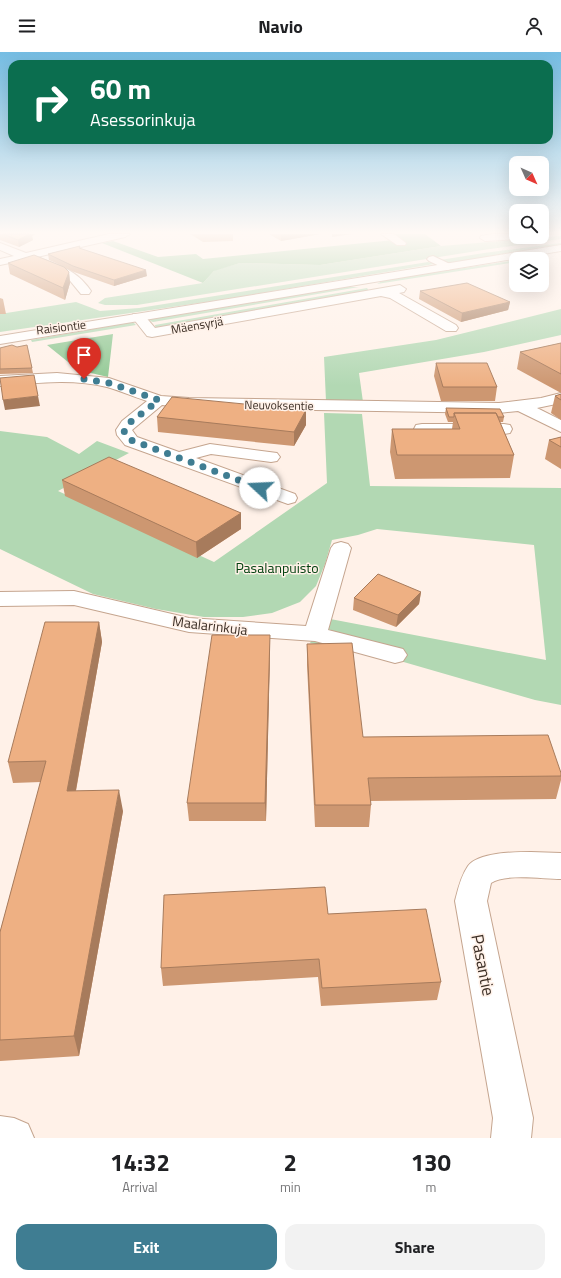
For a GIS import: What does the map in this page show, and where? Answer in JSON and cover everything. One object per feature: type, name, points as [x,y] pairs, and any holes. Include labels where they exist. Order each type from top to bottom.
[{"type":"street","points":[[80,285],[84,291]]},
{"type":"street","name":"Raisiontie","points":[[0,340],[337,285]]},
{"type":"street","points":[[367,285],[381,292],[394,295],[451,328]]},
{"type":"street","name":"Mäensyrjä","points":[[138,317],[152,333],[400,289]]},
{"type":"street","points":[[300,307],[316,317]]},
{"type":"street","name":"Raisiontie","points":[[0,334],[122,320]]},
{"type":"street","name":"Neuvoksentie","points":[[0,381],[57,377],[84,379],[109,383],[159,400],[189,403],[434,408],[521,406],[561,398]]},
{"type":"street","points":[[159,400],[128,424],[124,430],[125,435],[131,440],[288,498]]},
{"type":"street","points":[[521,406],[561,428]]},
{"type":"street","points":[[434,408],[441,429]]},
{"type":"street","points":[[533,430],[561,428]]},
{"type":"street","points":[[422,429],[504,429]]},
{"type":"street","points":[[167,443],[272,457]]},
{"type":"street","points":[[178,458],[210,449]]},
{"type":"street","points":[[315,634],[341,548]]},
{"type":"street","name":"Maalarinkuja","points":[[0,599],[74,598],[189,625],[315,634],[396,655]]},
{"type":"street","name":"Pasantie","points":[[511,1138],[513,1118],[471,901],[480,874],[487,870],[501,866],[561,866]]},
{"type":"street","points":[[0,1136],[14,1138]]},
{"type":"green space","points":[[192,285],[265,285],[137,305],[105,305],[98,303],[105,298]]},
{"type":"green space","points":[[286,285],[311,285],[220,300],[0,332],[0,314],[76,302],[100,311],[139,308]]},
{"type":"green space","points":[[340,287],[359,287],[153,322],[150,321],[151,319]]},
{"type":"green space","points":[[367,288],[369,291],[156,330],[155,325]]},
{"type":"green space","points":[[561,309],[561,335],[484,352],[359,373],[363,402],[326,401],[324,357],[436,340]]},
{"type":"green space","points":[[133,322],[136,325],[32,342],[31,340]]},
{"type":"green space","points":[[113,334],[108,377],[78,370],[47,345]]},
{"type":"green space","name":"Pasalanpuisto","points":[[324,413],[362,414],[370,486],[561,488],[561,705],[535,700],[376,654],[310,643],[325,618],[546,660],[534,545],[377,529],[358,535],[332,540],[325,564],[316,586],[300,602],[272,613],[243,617],[204,617],[156,609],[93,594],[0,549],[0,431],[47,437],[79,454],[97,441],[129,453],[58,491],[214,562],[327,483]]},
{"type":"building","points":[[56,285],[64,285],[63,288]]},
{"type":"building","points":[[457,285],[471,285],[510,302],[462,313],[420,291]]},
{"type":"building","points":[[561,343],[561,374],[520,352]]},
{"type":"building","points":[[12,345],[17,347],[27,345],[32,368],[0,369],[0,348]]},
{"type":"building","points":[[436,363],[487,363],[497,387],[443,387]]},
{"type":"building","points":[[34,375],[38,396],[3,400],[0,378]]},
{"type":"building","points":[[561,394],[561,400],[555,396]]},
{"type":"building","points":[[172,397],[306,410],[294,432],[157,417]]},
{"type":"building","points":[[446,408],[500,409],[504,417],[498,417],[496,413],[454,413],[454,417],[449,417]]},
{"type":"building","points":[[454,413],[496,413],[514,455],[397,455],[392,429],[460,429]]},
{"type":"building","points":[[561,437],[561,447],[549,440]]},
{"type":"building","points":[[109,457],[241,513],[196,542],[62,480]]},
{"type":"building","points":[[378,574],[421,592],[398,615],[354,598]]},
{"type":"building","points":[[45,622],[99,622],[67,791],[119,790],[74,1036],[0,1040],[0,932],[46,761],[8,762]]},
{"type":"building","points":[[212,635],[270,635],[265,803],[187,803]]},
{"type":"building","points":[[352,643],[363,737],[548,735],[561,776],[368,778],[371,805],[315,805],[307,644]]},
{"type":"building","points":[[325,887],[328,914],[426,909],[441,982],[322,988],[319,959],[161,968],[164,895]]},
{"type":"route","points":[[84,379],[109,383],[159,400],[128,424],[124,430],[125,435],[131,440],[260,488]]}]
